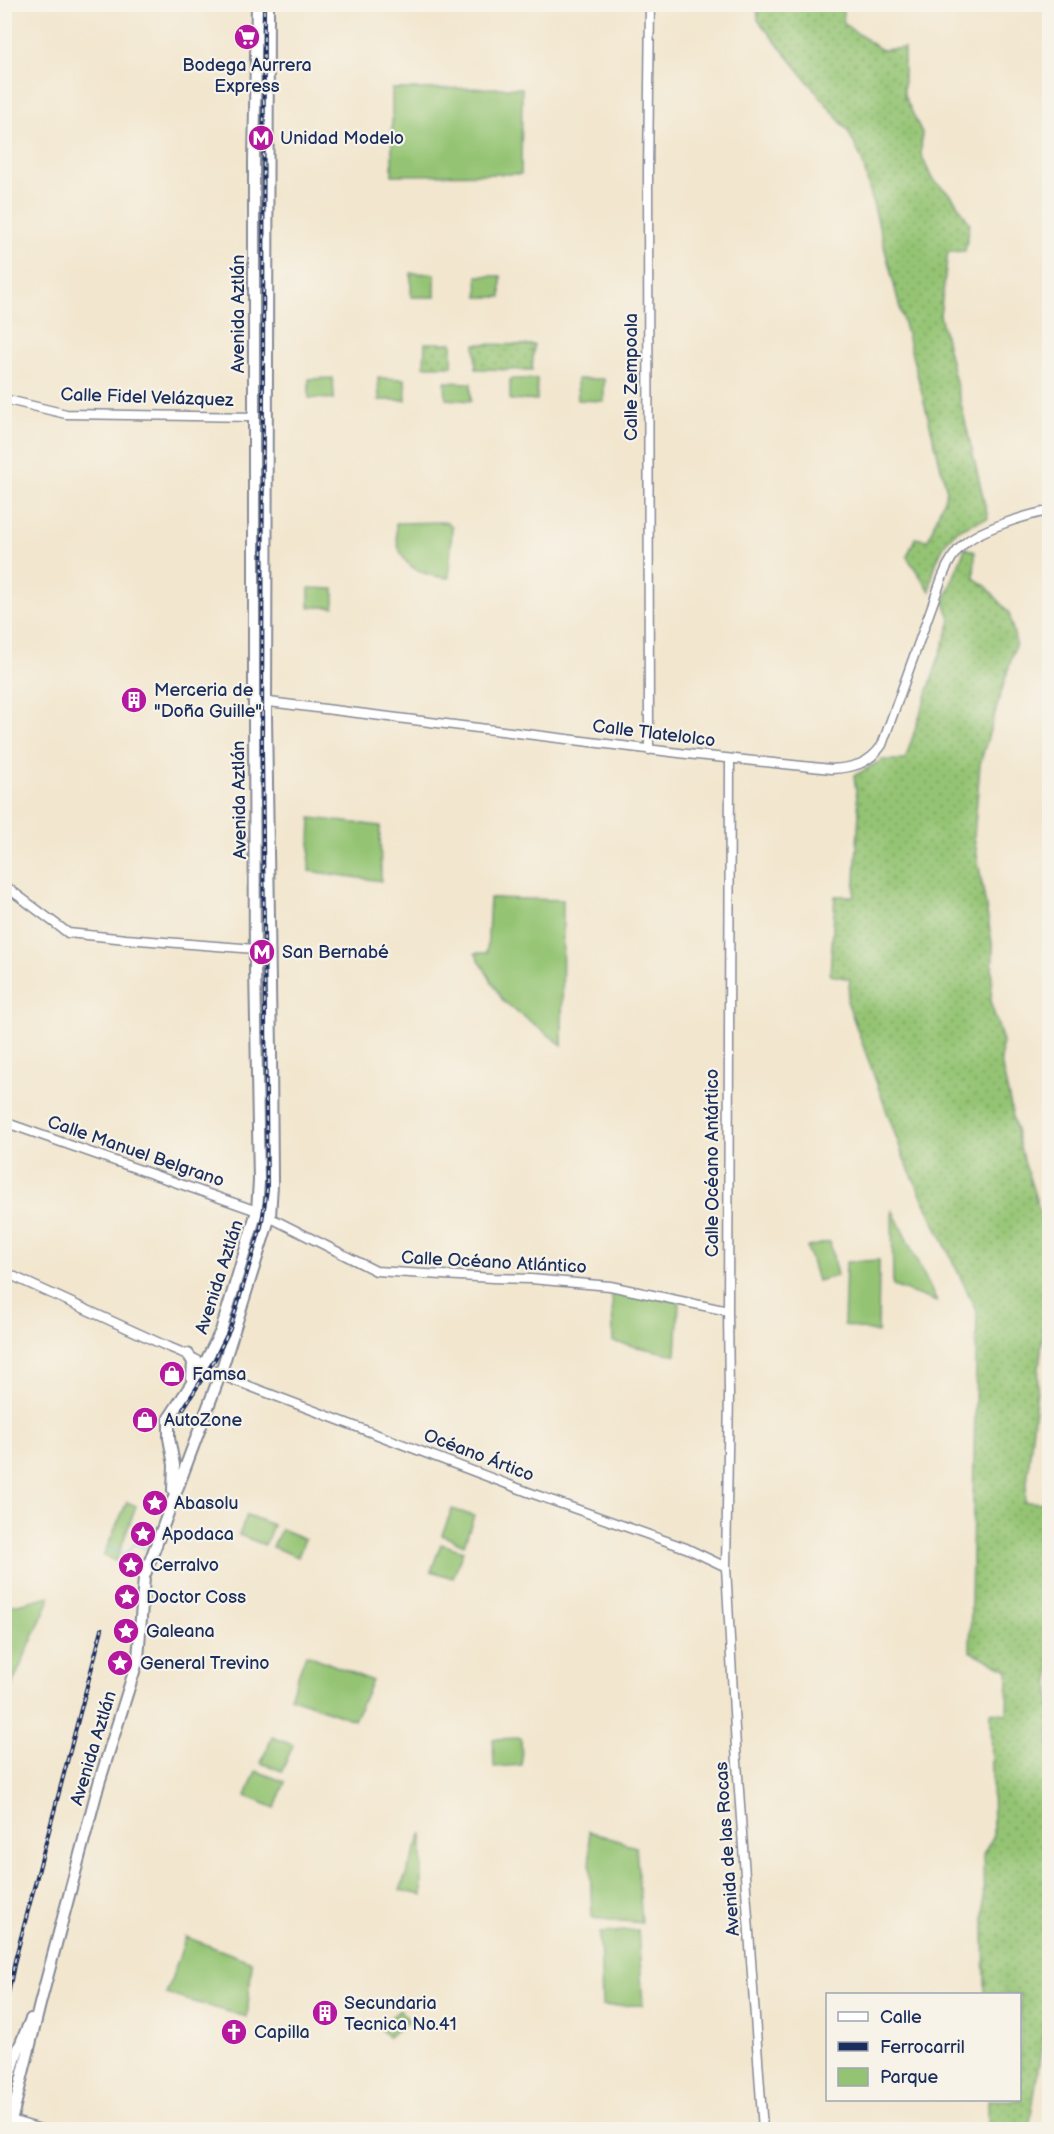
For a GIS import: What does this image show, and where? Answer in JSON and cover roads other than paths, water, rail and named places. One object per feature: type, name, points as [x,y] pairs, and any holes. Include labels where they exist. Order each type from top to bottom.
[{"type":"main road","name":"Avenida Aztlán","points":[[7,2121],[99,1783],[138,1659],[144,1576],[220,1375],[270,1216],[272,1185],[271,1051],[260,702],[255,417],[254,160],[257,4]]},
{"type":"main road","name":"Avenida Aztlán","points":[[172,1502],[174,1465],[168,1425],[171,1413],[205,1363],[222,1331],[257,1211],[259,1181],[255,949],[268,4]]},
{"type":"main road","points":[[188,1354],[193,1362],[192,1382]]},
{"type":"main road","name":"Avenida Aztlán","points":[[4,2094],[18,2050],[40,2004]]},
{"type":"main road","points":[[7,2121],[18,2073],[18,2050]]},
{"type":"street","name":"Calle Zempoala","points":[[649,750],[648,136],[650,4]]},
{"type":"street","name":"Calle Fidel Velázquez","points":[[4,399],[66,414],[255,417]]},
{"type":"street","name":"Calle Tlatelolco","points":[[260,702],[649,750],[831,770],[851,768],[869,759],[882,745],[947,567],[966,542],[979,534],[1050,511]]},
{"type":"street","name":"Calle Océano Antártico","points":[[726,1567],[729,1394],[730,759]]},
{"type":"street","points":[[4,885],[68,933],[255,949]]},
{"type":"street","name":"Calle Manuel Belgrano","points":[[4,1122],[270,1216]]},
{"type":"street","name":"Calle Océano Atlántico","points":[[270,1216],[339,1253],[381,1272],[531,1279],[610,1286],[728,1311]]},
{"type":"street","name":"Océano Ártico","points":[[4,1272],[188,1354],[205,1363],[220,1375],[528,1492],[686,1548],[726,1567]]},
{"type":"street","name":"Avenida de las Rocas","points":[[726,1567],[736,1748],[763,2130]]},
{"type":"street","points":[[7,2121],[44,2130]]},
{"type":"waterway","points":[[106,1547],[125,1554],[135,1544],[147,1549]]},
{"type":"railway","points":[[183,1409],[215,1359],[230,1329],[261,1227],[267,1190],[262,751],[264,4]]},
{"type":"railway","points":[[4,2015],[15,1960],[102,1629]]},
{"type":"place","name":"Bodega Aurrera Express","points":[[247,37]]},
{"type":"place","name":"Unidad Modelo","points":[[261,138]]},
{"type":"place","name":"Merceria de \"Doña Guille\"","points":[[134,700]]},
{"type":"place","name":"San Bernabé","points":[[262,952]]},
{"type":"place","name":"Famsa","points":[[172,1374]]},
{"type":"place","name":"AutoZone","points":[[145,1420]]},
{"type":"place","name":"Abasolu","points":[[155,1503]]},
{"type":"place","name":"Apodaca","points":[[143,1534]]},
{"type":"place","name":"Cerralvo","points":[[131,1565]]},
{"type":"place","name":"Doctor Coss","points":[[127,1597]]},
{"type":"place","name":"Galeana","points":[[126,1631]]},
{"type":"place","name":"General Trevino","points":[[120,1663]]},
{"type":"place","name":"Secundaria Tecnica No.41","points":[[325,2013]]},
{"type":"place","name":"Capilla","points":[[234,2032]]}]
